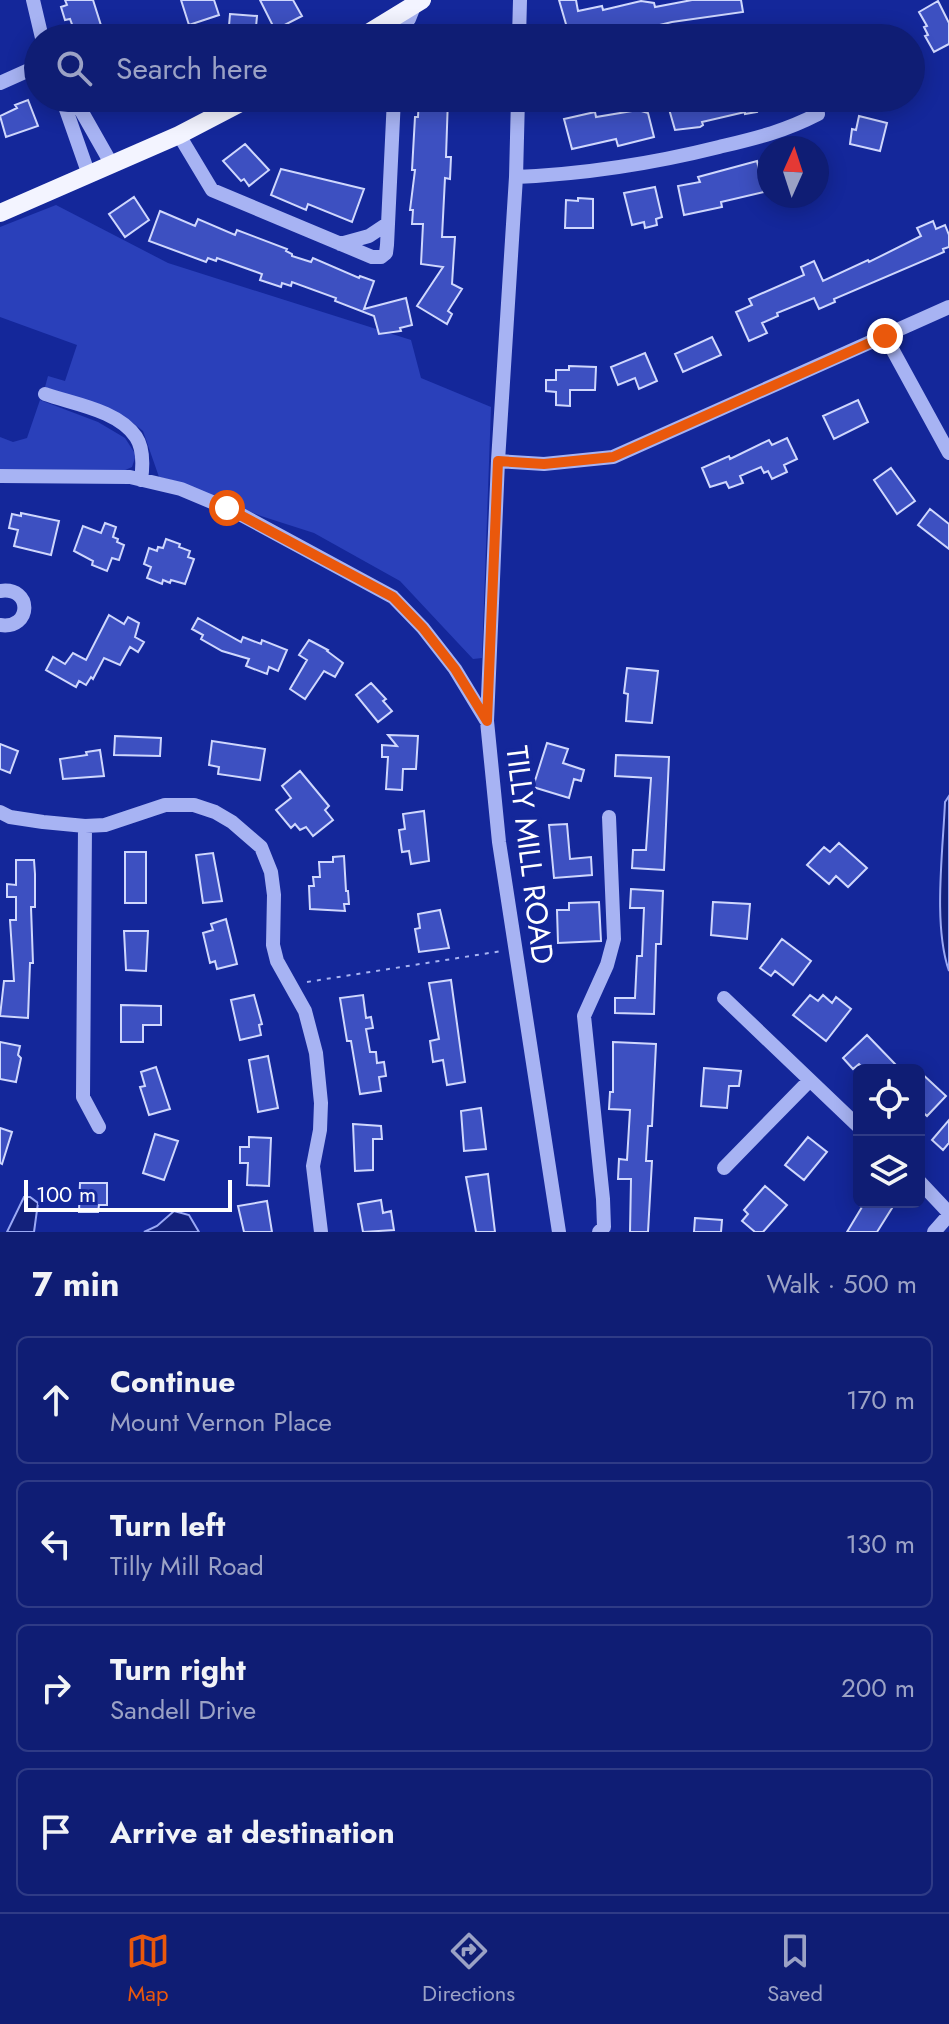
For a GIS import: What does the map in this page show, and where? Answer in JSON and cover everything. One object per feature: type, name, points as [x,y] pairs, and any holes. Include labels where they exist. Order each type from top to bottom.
[{"type":"main road","points":[[383,24],[418,2]]},
{"type":"main road","points":[[0,213],[179,135],[223,112]]},
{"type":"street","points":[[33,0],[39,24]]},
{"type":"street","points":[[519,24],[520,0]]},
{"type":"street","points":[[404,24],[418,2]]},
{"type":"street","points":[[0,83],[24,72]]},
{"type":"street","points":[[67,112],[89,175]]},
{"type":"street","points":[[82,112],[112,165]]},
{"type":"street","points":[[179,135],[212,190],[343,246],[372,257],[381,257],[386,253],[393,112]]},
{"type":"street","name":"TILLY MILL ROAD","points":[[518,112],[487,721],[499,842],[559,1232]]},
{"type":"street","points":[[516,177],[566,175],[684,156],[786,131],[818,114]]},
{"type":"street","points":[[343,246],[369,236],[387,224]]},
{"type":"street","points":[[498,461],[544,464],[613,457],[949,307]]},
{"type":"street","points":[[885,336],[949,453]]},
{"type":"street","points":[[45,394],[121,422],[137,438],[143,460],[141,480]]},
{"type":"street","points":[[0,476],[68,475],[141,480],[181,489],[227,508],[393,597],[423,628],[455,669],[487,721]]},
{"type":"street","points":[[0,591],[19,594],[25,611],[13,625],[0,625]]},
{"type":"street","points":[[0,812],[10,817],[85,826],[105,825],[165,805],[194,805],[232,822],[261,847],[271,872],[273,945],[277,961],[305,1011],[316,1053],[321,1103],[320,1130],[313,1166],[321,1232]]},
{"type":"street","points":[[599,1232],[604,1227],[603,1199],[584,1016],[607,965],[614,939],[609,817]]},
{"type":"street","points":[[85,826],[83,1097],[99,1127]]},
{"type":"street","points":[[724,998],[853,1121]]},
{"type":"street","points":[[724,1168],[809,1081]]},
{"type":"street","points":[[925,1188],[949,1214],[934,1232]]},
{"type":"path","points":[[290,985],[515,949]]},
{"type":"shaded area","points":[[56,205],[168,263],[411,340],[421,378],[491,407],[482,658],[473,659],[400,581],[314,533],[159,477],[143,431],[133,423],[45,387],[48,376],[65,381],[77,345],[0,317],[0,227]]},
{"type":"shaded area","points":[[40,400],[98,422],[125,438],[136,455],[132,467],[123,471],[0,469],[0,437],[13,442],[27,438]]},
{"type":"shaded area","points":[[949,796],[949,971],[940,910],[945,802]]},
{"type":"shaded area","points":[[24,1197],[38,1203],[34,1232],[7,1232]]},
{"type":"shaded area","points":[[174,1211],[189,1215],[199,1232],[144,1232],[157,1226]]},
{"type":"building","points":[[65,0],[93,0],[101,24],[72,24],[70,19],[65,20],[61,7],[67,5]]},
{"type":"building","points":[[181,0],[214,0],[219,15],[189,24]]},
{"type":"building","points":[[260,0],[293,0],[302,16],[287,24],[272,24]]},
{"type":"building","points":[[559,0],[576,0],[578,11],[602,6],[603,10],[641,1],[654,3],[655,7],[692,0],[741,0],[743,12],[664,24],[566,24]]},
{"type":"building","points":[[938,1],[949,23],[949,44],[934,52],[925,36],[928,35],[927,26],[919,12]]},
{"type":"building","points":[[230,14],[257,16],[256,24],[229,24]]},
{"type":"building","points":[[24,102],[24,112],[33,112],[38,126],[6,137],[0,116],[17,108],[15,105]]},
{"type":"building","points":[[418,112],[448,112],[446,157],[451,157],[450,179],[445,178],[442,237],[455,237],[452,284],[462,289],[448,311],[452,314],[447,324],[417,306],[443,267],[421,264],[423,224],[412,224],[413,210],[410,210],[415,170],[412,170],[415,117],[418,117]]},
{"type":"building","points":[[595,112],[596,117],[626,112],[648,113],[654,137],[618,146],[616,139],[572,149],[564,119]]},
{"type":"building","points":[[670,112],[745,112],[702,122],[700,127],[675,130]]},
{"type":"building","points":[[859,116],[887,123],[880,151],[850,144],[852,129],[856,130]]},
{"type":"building","points":[[245,144],[269,170],[249,186],[223,161]]},
{"type":"building","points":[[757,161],[757,194],[721,202],[722,207],[684,215],[678,186],[700,182],[698,177]]},
{"type":"building","points":[[281,169],[364,189],[352,222],[308,204],[306,210],[271,195]]},
{"type":"building","points":[[655,187],[662,217],[656,219],[657,225],[645,228],[644,222],[632,225],[624,193]]},
{"type":"building","points":[[134,197],[149,220],[125,237],[109,214]]},
{"type":"building","points":[[578,198],[593,199],[593,228],[565,228],[566,200],[578,201]]},
{"type":"building","points":[[160,211],[195,226],[198,219],[235,235],[237,230],[287,249],[292,256],[311,262],[313,258],[359,278],[374,281],[364,309],[406,298],[412,325],[400,328],[401,331],[379,334],[374,316],[335,301],[336,298],[292,282],[291,286],[282,283],[281,287],[260,280],[262,274],[217,258],[216,261],[208,258],[206,262],[149,241]]},
{"type":"building","points":[[933,221],[936,229],[945,225],[949,235],[949,247],[943,249],[944,252],[834,299],[835,302],[819,309],[814,298],[777,313],[778,316],[762,323],[767,333],[749,341],[736,312],[752,305],[749,299],[804,275],[801,267],[814,261],[823,281],[869,262],[921,236],[917,228]]},
{"type":"building","points":[[712,337],[721,355],[683,372],[675,354]]},
{"type":"building","points":[[645,353],[657,381],[639,389],[635,378],[618,385],[611,367]]},
{"type":"building","points":[[569,366],[596,367],[595,390],[570,390],[570,406],[556,405],[556,392],[546,391],[546,380],[556,380],[556,370],[569,370]]},
{"type":"building","points":[[858,400],[868,422],[834,439],[823,416]]},
{"type":"building","points":[[787,438],[797,459],[784,465],[787,472],[772,479],[768,471],[764,473],[761,467],[740,476],[743,483],[729,488],[726,482],[710,487],[702,468],[729,456],[730,459],[769,440],[772,445]]},
{"type":"building","points":[[891,468],[915,501],[897,514],[874,480]]},
{"type":"building","points":[[930,509],[949,524],[949,549],[918,525]]},
{"type":"building","points":[[21,513],[59,521],[51,555],[14,546],[18,530],[9,528],[12,514],[21,516]]},
{"type":"building","points":[[105,523],[116,527],[113,537],[124,545],[119,560],[112,558],[107,571],[92,565],[93,561],[74,551],[83,526],[101,533]]},
{"type":"building","points":[[166,539],[190,551],[188,557],[194,559],[185,584],[163,580],[162,584],[147,578],[151,567],[144,564],[149,548],[157,551],[158,547],[163,548]]},
{"type":"building","points":[[109,615],[124,624],[128,617],[139,623],[135,637],[144,642],[138,652],[130,647],[120,665],[104,658],[93,679],[91,677],[86,685],[79,681],[76,687],[46,670],[53,657],[65,664],[73,653],[86,660]]},
{"type":"building","points":[[198,618],[241,642],[243,637],[261,644],[262,640],[287,650],[278,671],[269,667],[267,674],[246,666],[249,659],[222,651],[201,639],[203,635],[192,629]]},
{"type":"building","points":[[309,640],[343,663],[335,677],[324,671],[305,699],[290,689],[307,660],[299,655]]},
{"type":"building","points":[[627,668],[658,671],[652,723],[626,721],[628,694],[624,693]]},
{"type":"building","points":[[371,683],[392,711],[378,722],[356,695]]},
{"type":"building","points":[[388,735],[418,736],[416,769],[403,769],[402,790],[386,789],[388,757],[382,757],[382,745],[397,746]]},
{"type":"building","points":[[115,736],[161,738],[160,756],[114,755]]},
{"type":"building","points":[[212,741],[265,749],[260,780],[218,774],[219,767],[209,765]]},
{"type":"building","points":[[547,743],[568,749],[563,763],[584,770],[581,781],[574,779],[569,798],[533,787]]},
{"type":"building","points":[[0,744],[18,751],[10,773],[0,769]]},
{"type":"building","points":[[100,750],[104,776],[63,779],[60,759]]},
{"type":"building","points":[[616,755],[669,757],[664,870],[632,868],[633,850],[646,850],[651,778],[615,776]]},
{"type":"building","points":[[300,771],[329,806],[325,810],[333,820],[313,836],[306,827],[300,830],[295,824],[291,828],[276,810],[291,798],[282,786]]},
{"type":"building","points":[[424,811],[429,861],[411,864],[409,851],[402,852],[399,830],[405,829],[403,814]]},
{"type":"building","points":[[567,824],[570,859],[591,857],[592,875],[554,878],[549,825]]},
{"type":"building","points":[[839,843],[867,868],[848,887],[836,876],[829,884],[807,865],[824,847],[830,852]]},
{"type":"building","points":[[125,852],[146,852],[146,903],[125,903]]},
{"type":"building","points":[[213,853],[222,901],[203,903],[196,855]]},
{"type":"building","points":[[344,856],[349,904],[344,904],[345,911],[310,909],[309,886],[314,886],[313,877],[320,877],[319,862],[333,862],[333,857]]},
{"type":"building","points":[[16,860],[34,860],[35,907],[31,907],[33,963],[30,963],[28,1018],[0,1016],[4,981],[14,981],[10,920],[16,920],[16,897],[7,897],[7,884],[16,885]]},
{"type":"building","points":[[631,889],[663,891],[661,944],[656,944],[654,1014],[615,1013],[615,998],[635,998],[637,956],[642,956],[644,908],[630,908]]},
{"type":"building","points":[[599,902],[601,941],[558,943],[557,910],[569,910],[569,903]]},
{"type":"building","points":[[713,902],[750,904],[747,939],[711,935]]},
{"type":"building","points":[[440,910],[449,948],[419,952],[415,929],[420,928],[418,914]]},
{"type":"building","points":[[226,919],[237,964],[217,969],[215,961],[210,963],[203,933],[213,930],[211,924]]},
{"type":"building","points":[[124,931],[148,931],[146,971],[126,970]]},
{"type":"building","points":[[782,939],[811,961],[793,985],[775,971],[771,976],[760,968]]},
{"type":"building","points":[[451,980],[465,1082],[447,1085],[443,1060],[433,1062],[430,1041],[439,1039],[429,983]]},
{"type":"building","points":[[254,995],[262,1024],[259,1025],[261,1035],[240,1040],[231,1000]]},
{"type":"building","points":[[363,995],[366,1018],[371,1017],[373,1028],[366,1029],[370,1052],[376,1052],[377,1063],[384,1062],[386,1076],[379,1077],[381,1091],[360,1094],[340,998]]},
{"type":"building","points":[[810,995],[818,1001],[823,995],[832,1003],[836,997],[851,1009],[826,1041],[793,1015]]},
{"type":"building","points":[[121,1005],[161,1006],[161,1025],[143,1025],[143,1042],[121,1042]]},
{"type":"building","points":[[867,1035],[895,1064],[853,1064],[853,1069],[843,1058]]},
{"type":"building","points":[[0,1042],[20,1046],[16,1082],[0,1079]]},
{"type":"building","points":[[613,1042],[656,1044],[652,1126],[648,1126],[646,1161],[652,1161],[648,1232],[630,1232],[631,1179],[618,1179],[619,1159],[627,1160],[630,1110],[609,1109],[610,1092],[613,1092]]},
{"type":"building","points":[[268,1056],[278,1108],[258,1112],[249,1060]]},
{"type":"building","points":[[156,1067],[170,1109],[149,1115],[140,1087],[145,1086],[141,1072]]},
{"type":"building","points":[[704,1068],[741,1071],[739,1086],[729,1086],[727,1108],[701,1106]]},
{"type":"building","points":[[925,1077],[946,1096],[927,1116],[925,1114]]},
{"type":"building","points":[[481,1108],[486,1149],[464,1151],[461,1111]]},
{"type":"building","points":[[949,1120],[949,1143],[943,1150],[932,1140]]},
{"type":"building","points":[[353,1124],[381,1126],[382,1139],[373,1139],[373,1170],[355,1171]]},
{"type":"building","points":[[0,1128],[12,1132],[2,1164],[0,1163]]},
{"type":"building","points":[[155,1134],[178,1141],[164,1180],[143,1173]]},
{"type":"building","points":[[249,1137],[271,1138],[269,1186],[247,1185],[248,1163],[240,1163],[240,1147],[249,1147]]},
{"type":"building","points":[[808,1137],[827,1152],[804,1180],[785,1165]]},
{"type":"building","points":[[488,1174],[495,1232],[476,1232],[466,1177]]},
{"type":"building","points":[[80,1183],[107,1183],[107,1205],[99,1205],[98,1212],[79,1212]]},
{"type":"building","points":[[765,1186],[787,1205],[763,1232],[755,1232],[742,1221],[748,1214],[744,1210]]},
{"type":"building","points":[[381,1200],[383,1213],[391,1211],[394,1230],[363,1232],[358,1204]]},
{"type":"building","points":[[267,1201],[272,1232],[244,1232],[238,1206]]},
{"type":"building","points":[[861,1208],[892,1208],[877,1232],[847,1232]]},
{"type":"building","points":[[695,1218],[722,1220],[721,1232],[694,1232]]},
{"type":"route","points":[[227,508],[393,597],[423,628],[455,669],[487,721],[498,461],[544,464],[613,457],[885,336]]}]
